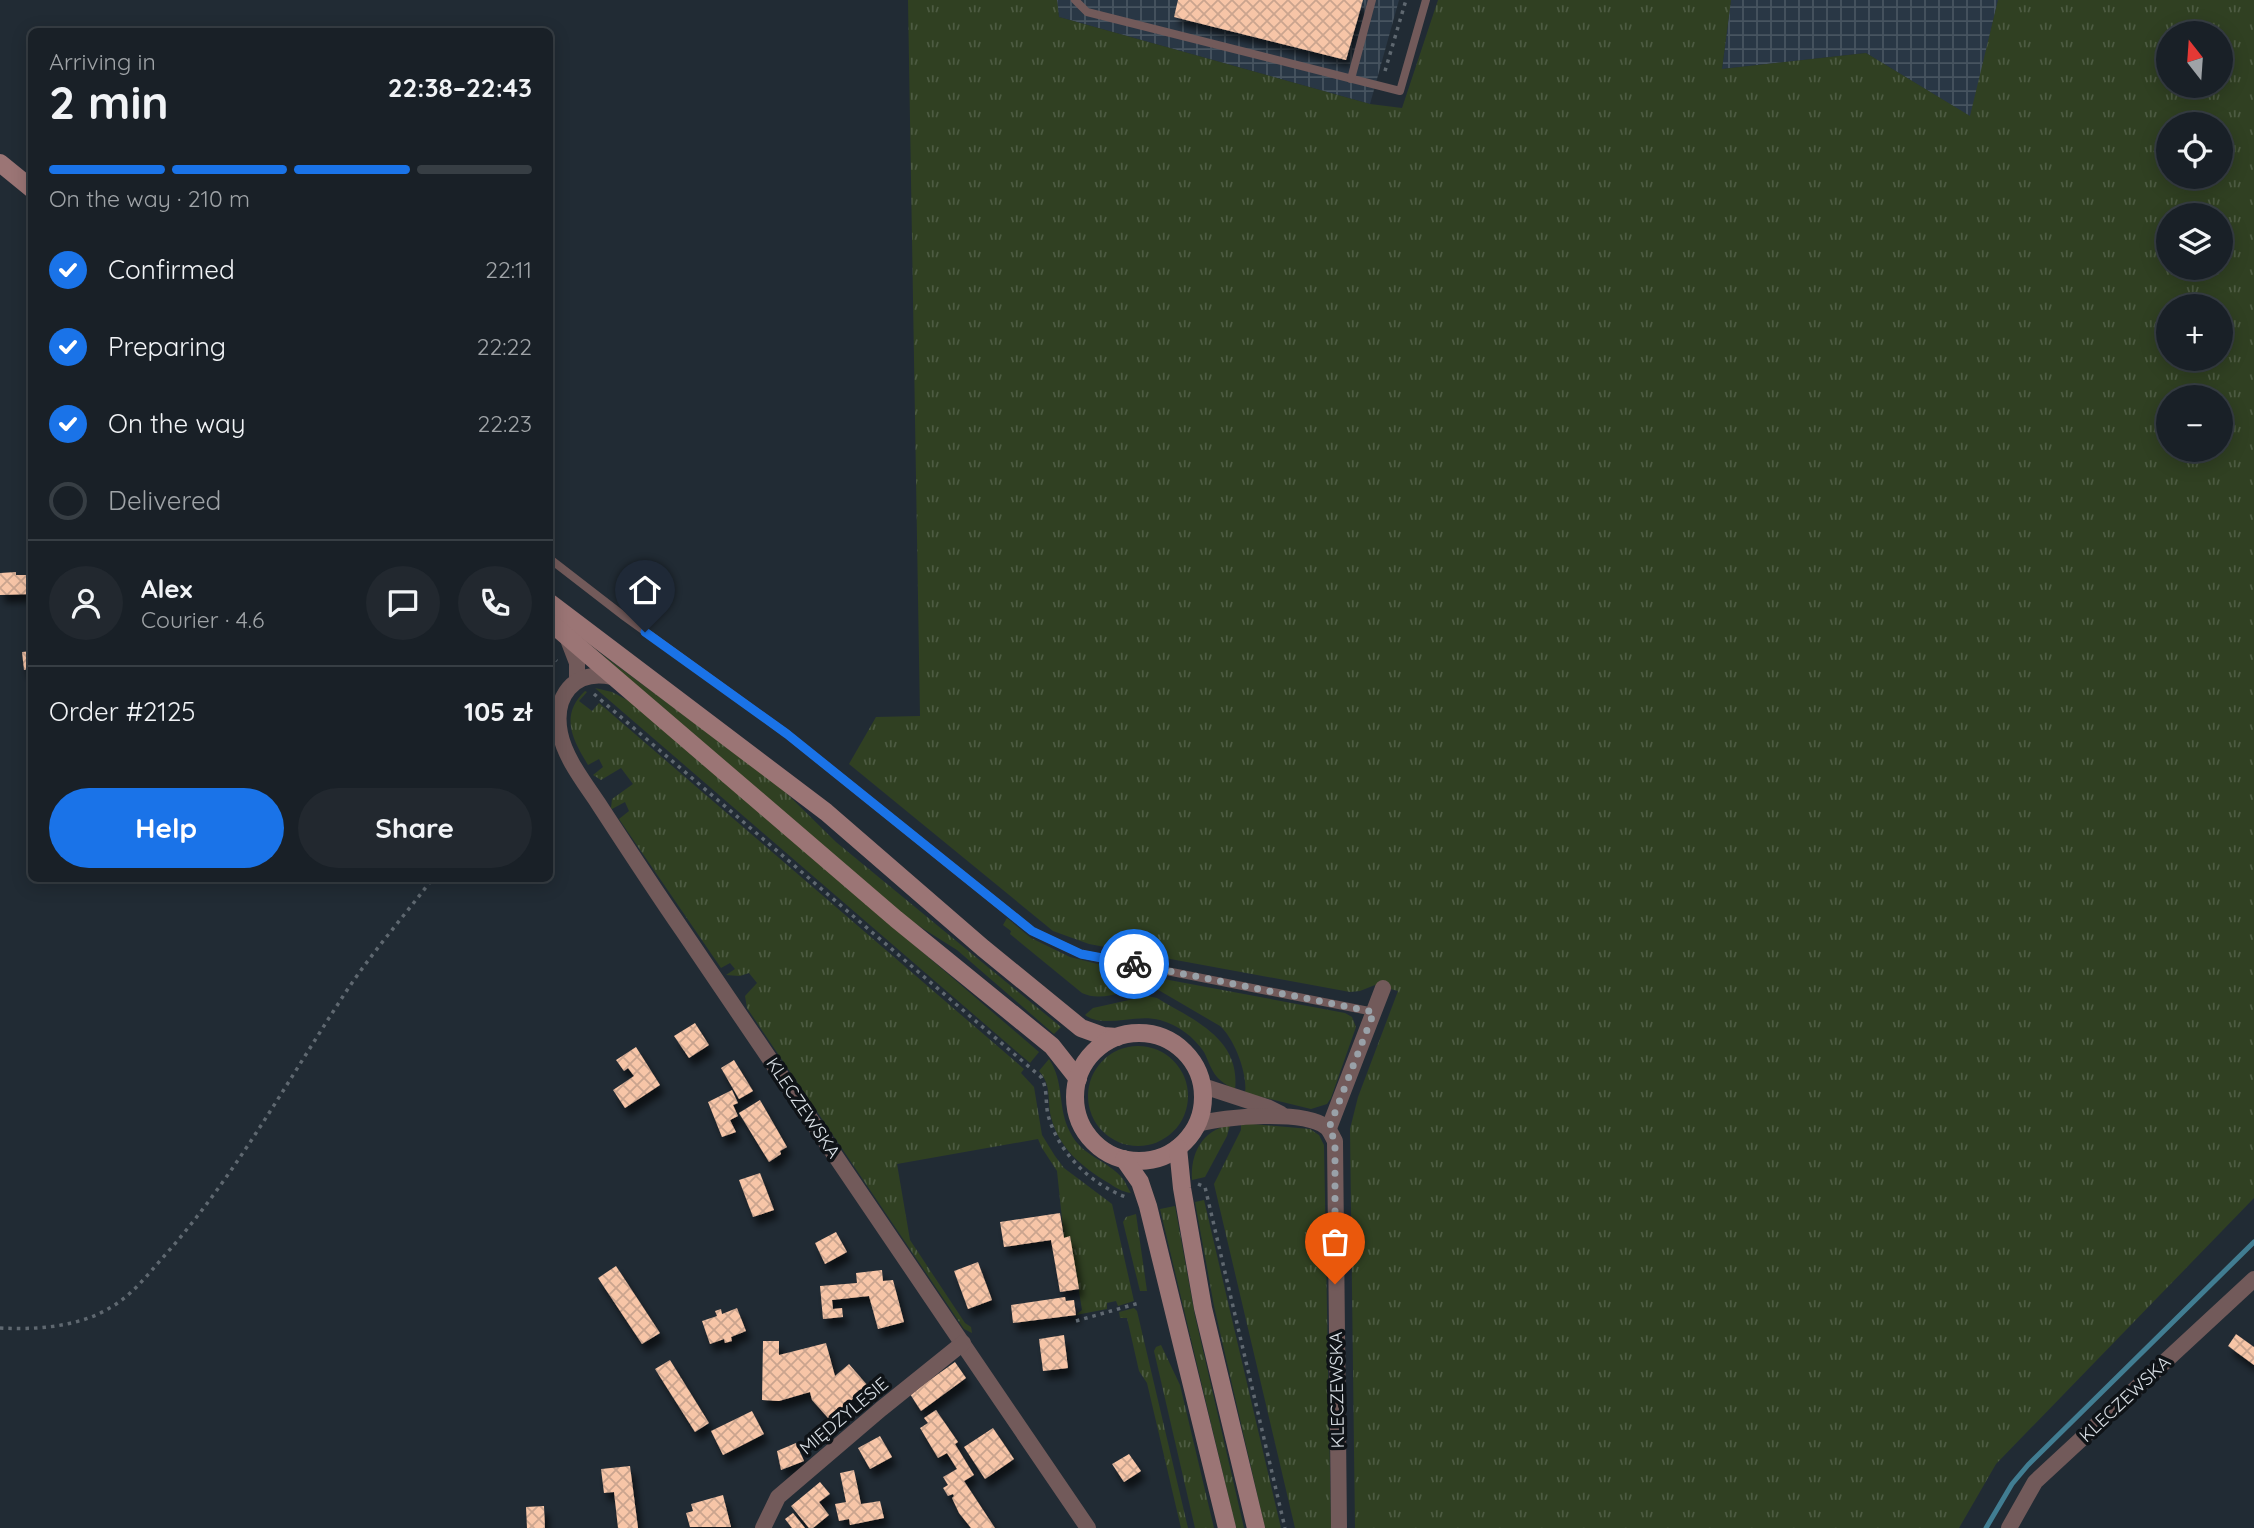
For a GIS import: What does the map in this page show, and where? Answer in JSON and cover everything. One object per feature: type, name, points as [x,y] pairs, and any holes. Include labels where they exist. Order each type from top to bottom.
[{"type":"main road","points":[[0,163],[28,186]]},
{"type":"main road","points":[[553,605],[826,811],[983,948],[1081,1028],[1092,1034],[1117,1037]]},
{"type":"main road","points":[[553,625],[896,919],[1052,1046],[1078,1079]]},
{"type":"main road","points":[[1129,1033],[1152,1034],[1171,1041],[1187,1053],[1203,1086],[1203,1106],[1198,1124],[1178,1148],[1152,1160],[1124,1159],[1108,1153],[1094,1142],[1077,1113],[1075,1096],[1084,1065],[1104,1043],[1117,1037],[1129,1033]]},
{"type":"main road","points":[[1178,1148],[1182,1188],[1203,1308],[1256,1528]]},
{"type":"main road","points":[[1124,1159],[1140,1182],[1145,1195],[1227,1528]]},
{"type":"street","points":[[567,637],[577,663],[577,679],[587,675],[612,677]]},
{"type":"street","name":"KLECZEWSKA","points":[[577,679],[563,701],[558,716],[568,754],[636,862],[1087,1528]]},
{"type":"street","points":[[1198,1124],[1236,1117],[1286,1117],[1315,1121],[1329,1128],[1383,988]]},
{"type":"street","points":[[1203,1086],[1267,1107],[1286,1117]]},
{"type":"street","name":"KLECZEWSKA","points":[[1329,1128],[1335,1141],[1339,1528]]},
{"type":"street","name":"KLECZEWSKA","points":[[2008,1528],[2035,1482],[2254,1279]]},
{"type":"street","name":"MIĘDZYLESIE","points":[[763,1528],[778,1497],[963,1343]]},
{"type":"lane","points":[[1075,0],[1087,12],[1400,91],[1426,0]]},
{"type":"lane","points":[[1351,79],[1372,0]]},
{"type":"lane","points":[[553,561],[787,734],[1032,931],[1081,954],[1374,1012]]},
{"type":"path","points":[[1385,72],[1406,0]]},
{"type":"path","points":[[553,658],[1041,1077],[1045,1087],[1047,1112],[1057,1138],[1086,1173],[1119,1195],[1131,1198],[1145,1195]]},
{"type":"path","points":[[0,1328],[24,1329],[85,1319],[108,1309],[132,1292],[188,1228],[226,1179],[342,997],[430,882]]},
{"type":"path","points":[[1182,1188],[1198,1184],[1205,1186],[1285,1528]]},
{"type":"path","points":[[1076,1321],[1139,1303]]},
{"type":"shaded area","points":[[1057,0],[1399,0],[1370,104],[1059,17]]},
{"type":"shaded area","points":[[1731,0],[1998,0],[1971,117],[1866,53],[1722,69]]},
{"type":"green space","points":[[908,0],[1057,0],[1059,17],[1370,104],[1402,108],[1438,0],[1731,0],[1722,69],[1866,53],[1970,116],[1998,0],[2254,0],[2254,1198],[1996,1464],[1959,1528],[1355,1528],[1350,1129],[1358,1097],[1398,991],[1375,985],[1350,992],[1089,944],[1053,931],[849,764],[876,717],[920,716]]},
{"type":"green space","points":[[558,618],[600,653],[776,783],[836,842],[1061,1027],[1054,1034],[957,950],[911,921]]},
{"type":"green space","points":[[595,688],[612,692],[631,702],[1039,1052],[1030,1063]]},
{"type":"green space","points":[[585,691],[587,692],[579,701],[592,711],[599,703],[1024,1069],[1021,1073],[1034,1087],[1042,1135],[1055,1156],[1064,1168],[1112,1204],[1134,1301],[1118,1306],[1116,1301],[1107,1303],[1107,1309],[1076,1315],[1082,1310],[1070,1237],[1064,1238],[1057,1171],[1038,1139],[897,1164],[910,1240],[965,1323],[971,1327],[972,1333],[964,1329],[747,1008],[745,996],[757,983],[749,973],[740,976],[726,975],[735,969],[730,963],[721,968],[619,819],[629,811],[625,802],[611,808],[612,799],[633,784],[621,768],[601,780],[593,775],[603,767],[599,759],[588,765],[578,746],[571,728],[572,710]]},
{"type":"green space","points":[[1007,918],[1031,938],[1070,957],[1137,974],[1345,1013],[1352,1017],[1356,1027],[1331,1098],[1327,1104],[1311,1109],[1245,1093],[1239,1057],[1220,1026],[1155,988],[1100,996],[1082,993],[1010,934],[1011,931],[1003,925]]},
{"type":"green space","points":[[1147,996],[1157,998],[1212,1033],[1230,1057],[1235,1072],[1235,1090],[1217,1077],[1195,1041],[1173,1025],[1150,1018],[1101,1021],[1085,1015],[1093,1008]]},
{"type":"green space","points":[[1138,1046],[1157,1050],[1173,1061],[1184,1077],[1188,1096],[1184,1115],[1173,1131],[1157,1142],[1138,1146],[1119,1142],[1103,1131],[1092,1115],[1088,1096],[1092,1077],[1103,1061],[1119,1050]]},
{"type":"green space","points":[[1049,1059],[1057,1077],[1063,1113],[1070,1132],[1081,1147],[1123,1179],[1131,1193],[1088,1169],[1072,1155],[1059,1138],[1051,1117],[1046,1082],[1039,1071]]},
{"type":"green space","points":[[1241,1123],[1310,1129],[1319,1135],[1324,1145],[1331,1528],[1295,1528],[1214,1184],[1241,1130]]},
{"type":"green space","points":[[1230,1125],[1205,1177],[1192,1180],[1193,1161],[1200,1145],[1212,1132]]},
{"type":"green space","points":[[1204,1200],[1281,1528],[1265,1528],[1214,1306],[1195,1202]]},
{"type":"green space","points":[[1175,1206],[1195,1316],[1244,1528],[1236,1528],[1160,1209]]},
{"type":"green space","points":[[1136,1214],[1147,1291],[1140,1291],[1123,1222],[1126,1217]]},
{"type":"green space","points":[[1134,1308],[1137,1311],[1188,1528],[1181,1528],[1147,1383],[1139,1371],[1127,1318],[1120,1318],[1119,1312]]},
{"type":"green space","points":[[1161,1345],[1180,1385],[1214,1528],[1195,1528],[1154,1351]]},
{"type":"building","points":[[1178,0],[1363,0],[1346,60],[1174,17]]},
{"type":"building","points":[[16,572],[16,575],[28,575],[28,594],[0,595],[0,573]]},
{"type":"building","points":[[28,651],[28,670],[24,670],[22,652]]},
{"type":"building","points":[[695,1023],[709,1045],[689,1058],[674,1036]]},
{"type":"building","points":[[636,1047],[660,1085],[625,1108],[613,1090],[634,1076],[628,1068],[624,1071],[616,1060]]},
{"type":"building","points":[[734,1060],[753,1091],[739,1099],[721,1068]]},
{"type":"building","points":[[732,1090],[738,1103],[733,1105],[738,1116],[730,1120],[736,1132],[722,1137],[708,1102]]},
{"type":"building","points":[[760,1100],[787,1147],[769,1162],[739,1113]]},
{"type":"building","points":[[760,1173],[774,1210],[753,1217],[739,1180]]},
{"type":"building","points":[[1060,1213],[1064,1238],[1070,1236],[1079,1289],[1060,1292],[1051,1240],[1004,1247],[1000,1222]]},
{"type":"building","points":[[836,1232],[847,1252],[825,1264],[815,1243]]},
{"type":"building","points":[[978,1262],[992,1300],[968,1309],[954,1271]]},
{"type":"building","points":[[616,1266],[660,1333],[642,1344],[598,1278]]},
{"type":"building","points":[[882,1270],[883,1281],[893,1280],[904,1322],[878,1329],[869,1296],[832,1300],[833,1309],[842,1308],[843,1317],[823,1319],[820,1286],[857,1283],[856,1273]]},
{"type":"building","points":[[1065,1297],[1066,1301],[1074,1300],[1076,1315],[1013,1323],[1011,1305]]},
{"type":"building","points":[[737,1308],[746,1331],[731,1337],[732,1341],[725,1343],[724,1339],[710,1344],[702,1321],[717,1316],[715,1311],[721,1309],[722,1314]]},
{"type":"building","points":[[2236,1334],[2254,1347],[2254,1365],[2228,1346]]},
{"type":"building","points":[[1064,1335],[1068,1368],[1043,1371],[1039,1339]]},
{"type":"building","points":[[763,1341],[779,1341],[779,1355],[826,1343],[835,1376],[849,1364],[868,1386],[829,1419],[812,1400],[810,1392],[779,1401],[762,1400]]},
{"type":"building","points":[[670,1360],[709,1423],[695,1432],[655,1369]]},
{"type":"building","points":[[955,1362],[966,1378],[921,1411],[910,1394]]},
{"type":"building","points":[[936,1410],[958,1442],[955,1444],[974,1475],[964,1481],[995,1528],[971,1528],[959,1513],[952,1498],[953,1494],[948,1496],[943,1488],[948,1485],[943,1477],[957,1469],[947,1453],[938,1458],[920,1428],[928,1423],[924,1418]]},
{"type":"building","points":[[752,1411],[764,1434],[723,1455],[711,1431]]},
{"type":"building","points":[[993,1428],[1014,1459],[985,1479],[964,1447]]},
{"type":"building","points":[[880,1436],[892,1457],[870,1469],[858,1448]]},
{"type":"building","points":[[796,1443],[804,1461],[781,1470],[777,1451]]},
{"type":"building","points":[[1129,1454],[1141,1471],[1124,1482],[1112,1464]]},
{"type":"building","points":[[630,1466],[638,1528],[618,1528],[614,1492],[604,1493],[601,1469]]},
{"type":"building","points":[[854,1470],[861,1504],[880,1501],[884,1518],[850,1525],[849,1519],[839,1521],[835,1504],[846,1502],[840,1473]]},
{"type":"building","points":[[820,1482],[830,1494],[819,1502],[829,1515],[813,1528],[809,1528],[791,1506]]},
{"type":"building","points":[[723,1495],[731,1527],[690,1527],[686,1513],[693,1511],[691,1504]]},
{"type":"building","points":[[544,1506],[545,1528],[527,1528],[526,1507]]},
{"type":"building","points":[[793,1513],[805,1528],[792,1528],[785,1519]]},
{"type":"waterway","points":[[1986,1528],[2012,1484],[2028,1465],[2254,1242]]},
{"type":"way so far","points":[[1134,964],[1374,1012],[1329,1128],[1335,1141],[1335,1284]]},
{"type":"route","points":[[645,632],[787,734],[1032,931],[1081,954],[1134,964]]}]
